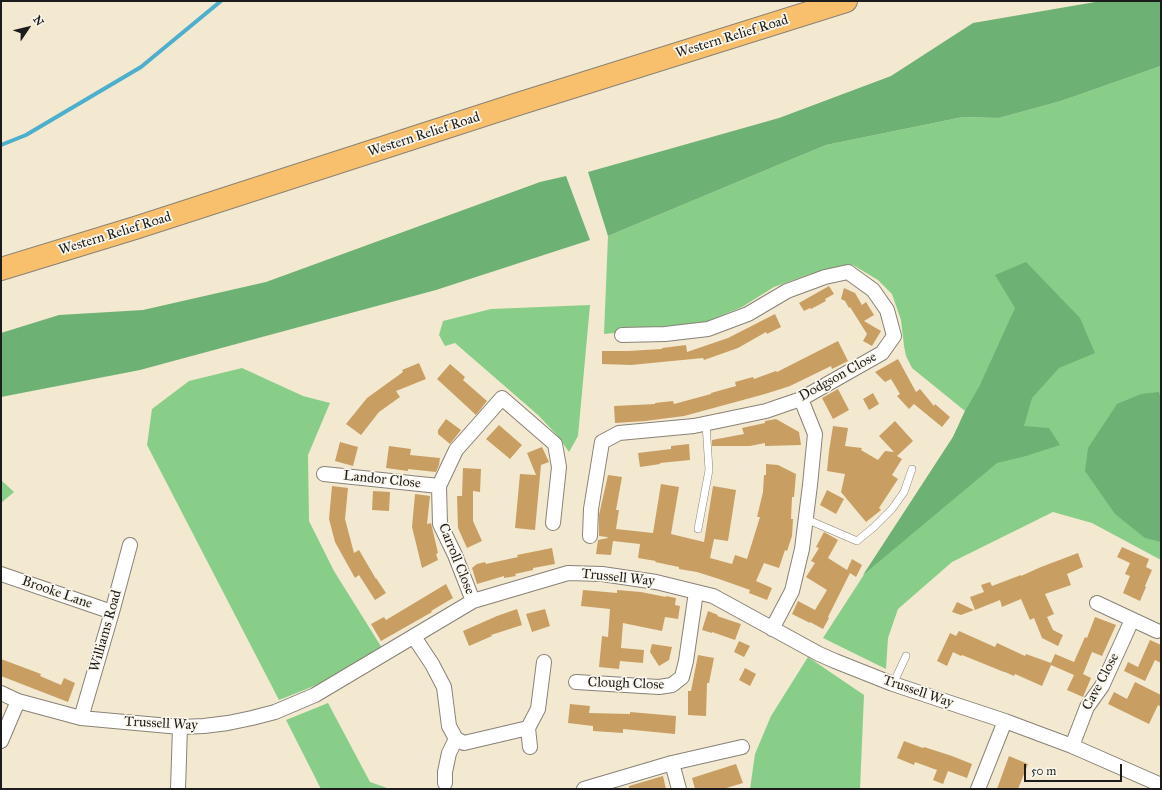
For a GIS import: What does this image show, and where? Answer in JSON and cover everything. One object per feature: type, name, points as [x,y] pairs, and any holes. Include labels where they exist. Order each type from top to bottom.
[{"type":"highway","name":"Western Relief Road","points":[[1,269],[135,228],[526,101],[846,1]]},
{"type":"street","name":"Dodgson Close","points":[[590,536],[591,509],[602,442],[619,433],[706,424],[766,411],[801,399],[882,353],[894,336],[887,310],[873,290],[848,272],[825,277],[787,291],[748,314],[708,330],[665,334],[622,335]]},
{"type":"street","name":"Carroll Close","points":[[473,601],[455,555],[440,524],[439,486],[456,450],[502,398],[555,444],[559,467],[553,522]]},
{"type":"street","points":[[772,628],[792,591],[802,549],[806,520],[815,434],[801,399]]},
{"type":"street","name":"Landor Close","points":[[324,474],[439,486]]},
{"type":"street","name":"Williams Road","points":[[81,718],[130,545]]},
{"type":"street","name":"Trussell Way","points":[[1,694],[18,701],[81,718],[180,727],[228,723],[275,712],[315,695],[473,601],[568,573],[602,574],[656,582],[713,596],[819,654],[893,684],[1005,721],[1072,746],[1161,785]]},
{"type":"street","name":"Brooke Lane","points":[[1,574],[112,612]]},
{"type":"street","name":"Clough Close","points":[[576,682],[659,687],[672,685],[682,677],[686,661],[696,592]]},
{"type":"street","points":[[1097,603],[1156,631]]},
{"type":"street","name":"Cave Close","points":[[1072,746],[1087,707],[1102,686],[1132,620]]},
{"type":"street","points":[[414,637],[432,664],[444,687],[449,726],[456,739],[464,743],[528,728]]},
{"type":"street","points":[[530,747],[528,728],[538,709],[544,662]]},
{"type":"street","points":[[1,741],[18,701]]},
{"type":"street","points":[[978,789],[1005,721]]},
{"type":"street","points":[[178,789],[180,727]]},
{"type":"street","points":[[445,783],[445,772],[450,753],[456,739]]},
{"type":"street","points":[[584,789],[672,763],[742,747]]},
{"type":"street","points":[[672,763],[679,789]]},
{"type":"lane","points":[[698,529],[709,470],[706,424]]},
{"type":"lane","points":[[806,520],[856,541],[874,527],[892,509],[904,492],[912,469]]},
{"type":"lane","points":[[893,684],[906,656]]},
{"type":"green space","points":[[1101,1],[1161,1],[1161,66],[1061,101],[999,118],[963,117],[826,145],[608,236],[588,172],[779,118],[891,76],[973,23]]},
{"type":"green space","points":[[1161,66],[1161,560],[1092,523],[1053,512],[952,562],[898,609],[888,638],[886,669],[823,638],[953,437],[965,411],[912,368],[906,356],[901,320],[892,294],[878,280],[853,265],[810,274],[774,287],[742,307],[701,324],[604,334],[608,236],[826,145],[963,117],[999,118],[1061,101]]},
{"type":"green space","points":[[566,176],[590,240],[436,290],[140,370],[1,397],[1,333],[59,315],[143,310],[266,282],[540,182]]},
{"type":"green space","points":[[1026,262],[1080,318],[1095,353],[1059,368],[1032,398],[1024,426],[1049,428],[1060,445],[1026,456],[997,463],[863,575],[953,437],[965,411],[979,387],[1015,308],[995,275]]},
{"type":"green space","points":[[590,305],[578,436],[569,452],[557,435],[538,415],[455,343],[445,346],[439,335],[443,321],[491,309]]},
{"type":"green space","points":[[242,368],[303,396],[330,403],[308,455],[309,521],[334,571],[382,648],[319,684],[279,700],[147,445],[152,409],[189,381]]},
{"type":"green space","points":[[1159,392],[1161,400],[1161,542],[1145,538],[1115,514],[1085,471],[1088,448],[1117,404],[1141,394]]},
{"type":"green space","points":[[1,480],[14,492],[1,503]]},
{"type":"green space","points":[[808,657],[864,695],[860,789],[750,789],[755,754],[771,716]]},
{"type":"green space","points":[[328,703],[370,782],[390,789],[321,789],[286,720]]},
{"type":"building","points":[[829,286],[834,294],[825,299],[826,301],[804,311],[799,303]]},
{"type":"building","points":[[844,288],[855,293],[862,305],[866,302],[874,315],[864,321],[881,331],[872,346],[863,341],[867,334],[850,307],[849,308],[845,301],[841,299]]},
{"type":"building","points":[[775,314],[781,327],[767,334],[766,332],[738,348],[704,360],[703,358],[631,365],[602,364],[602,351],[662,349],[686,345],[687,352],[728,338]]},
{"type":"building","points":[[838,341],[848,361],[832,369],[831,366],[790,386],[684,416],[615,423],[614,406],[655,404],[673,401],[674,404],[711,394],[736,386],[735,382],[753,377],[754,379],[776,371],[777,372]]},
{"type":"building","points":[[898,359],[916,392],[920,389],[934,406],[935,404],[950,417],[942,427],[914,404],[909,409],[897,396],[900,394],[891,379],[885,382],[875,372]]},
{"type":"building","points":[[419,363],[426,379],[396,391],[400,397],[379,412],[361,435],[346,424],[367,398],[403,372],[402,370]]},
{"type":"building","points":[[450,364],[465,377],[463,380],[487,401],[476,415],[437,379]]},
{"type":"building","points":[[838,389],[849,410],[833,419],[822,398]]},
{"type":"building","points":[[873,393],[879,404],[869,410],[863,399]]},
{"type":"building","points":[[446,419],[461,430],[450,444],[438,434],[438,430]]},
{"type":"building","points":[[776,419],[799,432],[801,445],[765,446],[765,443],[750,446],[712,446],[712,440],[744,434],[742,428]]},
{"type":"building","points":[[895,421],[913,441],[897,456],[902,459],[892,475],[898,479],[879,508],[881,510],[866,522],[841,492],[845,474],[827,471],[833,426],[848,428],[845,446],[862,448],[861,450],[878,460],[885,451],[894,452],[879,436]]},
{"type":"building","points":[[499,425],[522,445],[510,459],[486,439]]},
{"type":"building","points":[[340,442],[358,447],[353,466],[335,461]]},
{"type":"building","points":[[689,444],[690,460],[640,467],[638,453],[671,449],[671,446]]},
{"type":"building","points":[[389,446],[411,449],[410,455],[440,458],[436,472],[408,469],[408,471],[386,468]]},
{"type":"building","points":[[542,447],[549,462],[541,465],[535,530],[515,528],[520,474],[536,475],[527,453]]},
{"type":"building","points":[[766,464],[778,465],[796,474],[794,497],[792,497],[792,536],[787,551],[785,550],[779,568],[764,563],[756,581],[772,588],[767,600],[749,593],[750,590],[719,579],[697,572],[679,569],[679,567],[655,562],[656,561],[638,558],[640,544],[613,541],[611,555],[596,554],[598,540],[608,538],[599,536],[599,515],[608,475],[622,477],[616,510],[619,510],[616,529],[653,533],[661,484],[679,487],[671,534],[704,542],[713,486],[736,490],[728,541],[714,539],[710,558],[732,564],[735,555],[747,559],[760,517],[757,517],[763,492],[764,475],[766,475]]},
{"type":"building","points":[[463,468],[481,469],[480,492],[473,491],[473,521],[482,541],[467,548],[458,528],[457,496],[462,496]]},
{"type":"building","points":[[332,486],[348,488],[345,519],[354,553],[359,550],[386,593],[375,600],[359,575],[355,578],[335,542],[329,519]]},
{"type":"building","points":[[827,490],[844,499],[836,514],[820,505]]},
{"type":"building","points":[[373,491],[390,492],[389,511],[372,510]]},
{"type":"building","points":[[415,494],[430,496],[427,524],[431,523],[438,553],[436,554],[438,560],[422,568],[412,527]]},
{"type":"building","points":[[824,532],[838,540],[828,558],[847,570],[852,559],[862,565],[856,577],[850,573],[823,629],[792,614],[798,601],[815,610],[827,590],[806,577],[815,563],[811,561],[819,548],[816,547]]},
{"type":"building","points":[[1122,547],[1149,559],[1146,567],[1152,570],[1140,601],[1123,593],[1130,576],[1125,574],[1130,563],[1117,557]]},
{"type":"building","points":[[552,548],[555,564],[533,568],[533,570],[515,574],[516,576],[504,578],[504,576],[477,584],[472,568],[477,564],[485,562],[486,564],[518,557],[517,555]]},
{"type":"building","points":[[1078,553],[1083,567],[1067,574],[1071,585],[1045,594],[1054,614],[1047,617],[1053,630],[1063,635],[1058,646],[1042,638],[1034,618],[1030,620],[1021,599],[1002,607],[1000,600],[975,610],[970,597],[984,592],[981,585],[990,582],[992,586]]},
{"type":"building","points":[[446,584],[453,598],[431,611],[432,612],[381,641],[371,624],[384,617],[386,620]]},
{"type":"building","points":[[583,590],[617,593],[617,590],[641,592],[676,598],[675,605],[680,606],[678,619],[665,617],[662,631],[623,623],[621,648],[644,650],[643,663],[620,661],[619,669],[599,667],[602,636],[608,637],[610,609],[581,606]]},
{"type":"building","points":[[957,602],[974,610],[961,615],[952,612]]},
{"type":"building","points":[[517,609],[522,625],[491,635],[492,636],[469,646],[463,631]]},
{"type":"building","points":[[545,609],[550,626],[532,632],[526,614]]},
{"type":"building","points":[[708,611],[718,615],[717,616],[741,624],[735,640],[702,630]]},
{"type":"building","points":[[1095,617],[1116,625],[1102,656],[1092,652],[1083,674],[1091,678],[1083,697],[1067,690],[1074,675],[1051,665],[1042,686],[1015,674],[1014,676],[953,652],[947,666],[937,661],[950,633],[956,636],[959,631],[995,647],[997,643],[1025,656],[1026,654],[1051,663],[1055,654],[1074,662],[1085,637],[1087,638]]},
{"type":"building","points":[[1150,640],[1161,645],[1161,663],[1155,660],[1145,681],[1124,671],[1128,662],[1138,667]]},
{"type":"building","points":[[739,641],[750,646],[744,657],[734,652]]},
{"type":"building","points":[[652,644],[672,647],[669,660],[659,666],[650,652]]},
{"type":"building","points":[[698,655],[714,658],[709,683],[707,683],[706,716],[688,715],[688,691],[691,691]]},
{"type":"building","points":[[1,659],[41,674],[40,676],[61,685],[64,678],[75,683],[68,702],[1,676]]},
{"type":"building","points":[[745,668],[756,674],[750,686],[739,680]]},
{"type":"building","points":[[1135,682],[1161,695],[1161,707],[1158,705],[1149,724],[1108,704],[1114,692],[1127,699]]},
{"type":"building","points":[[570,704],[590,706],[589,713],[630,714],[630,712],[676,716],[675,734],[623,729],[623,733],[593,731],[593,726],[568,723]]},
{"type":"building","points":[[904,741],[972,764],[967,778],[948,771],[943,784],[933,780],[937,770],[915,762],[914,765],[897,758]]},
{"type":"building","points":[[1009,756],[1028,764],[1018,789],[997,789]]},
{"type":"building","points":[[736,764],[743,783],[723,789],[695,789],[692,778]]},
{"type":"building","points":[[663,776],[666,789],[629,789],[629,786]]},
{"type":"waterway","points":[[1,145],[26,135],[141,67],[221,1]]}]
